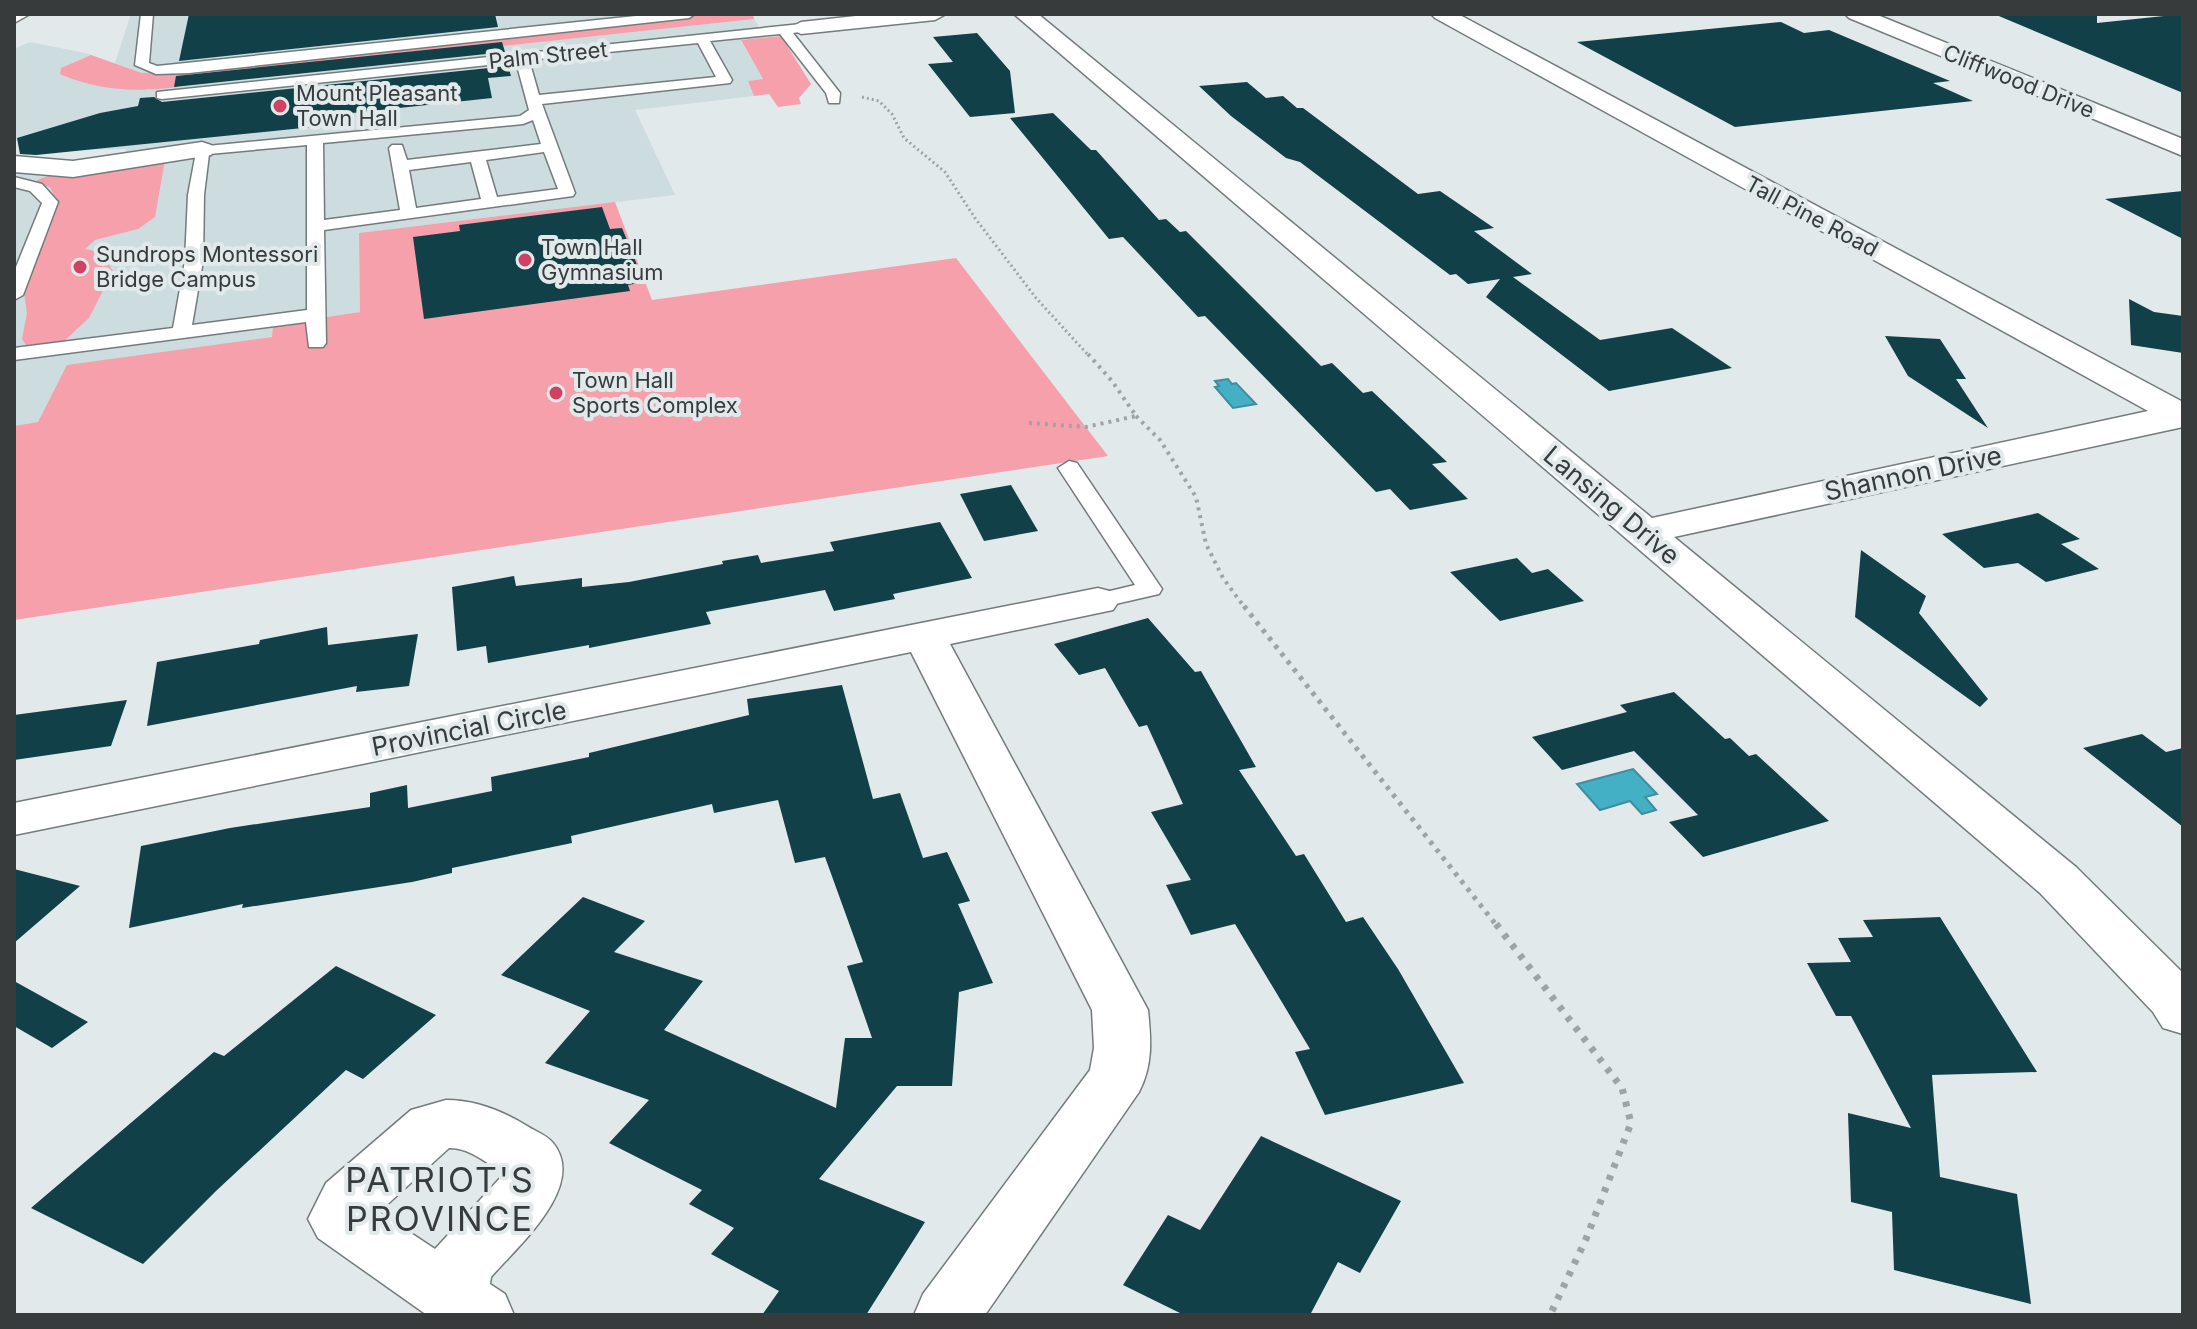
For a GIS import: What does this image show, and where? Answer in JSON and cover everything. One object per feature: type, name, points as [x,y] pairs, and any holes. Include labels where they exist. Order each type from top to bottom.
[{"type":"street","name":"Palm Street","points":[[792,29],[935,14]]},
{"type":"street","name":"Lansing Drive","points":[[1025,14],[2058,880],[2173,997],[2183,1013]]},
{"type":"street","name":"Tall Pine Road","points":[[1442,14],[2182,415]]},
{"type":"street","name":"Cliffwood Drive","points":[[1856,14],[2183,148]]},
{"type":"street","points":[[14,146],[81,159],[127,159]]},
{"type":"street","points":[[14,164],[73,169],[202,150]]},
{"type":"street","name":"Shannon Drive","points":[[1643,532],[2182,415]]},
{"type":"street","name":"Provincial Circle","points":[[14,819],[1098,601]]},
{"type":"street","points":[[924,636],[1120,1010],[1123,1048],[1118,1076],[947,1315]]},
{"type":"lane","points":[[147,14],[142,65],[156,70],[189,69],[689,14]]},
{"type":"lane","points":[[792,29],[834,96]]},
{"type":"lane","name":"Palm Street","points":[[162,95],[792,29]]},
{"type":"lane","points":[[182,330],[194,261],[196,195],[202,150],[523,120],[536,106],[725,80],[702,38]]},
{"type":"lane","points":[[315,226],[567,193],[522,58]]},
{"type":"lane","points":[[394,133],[409,214]]},
{"type":"lane","points":[[315,139],[316,343]]},
{"type":"lane","points":[[400,166],[550,147]]},
{"type":"lane","points":[[477,156],[490,203]]},
{"type":"lane","points":[[14,182],[36,187],[50,202],[14,295]]},
{"type":"lane","points":[[14,354],[314,315]]},
{"type":"lane","points":[[1069,468],[1150,589],[1098,601]]},
{"type":"path","points":[[834,96],[879,101],[892,114],[897,129],[945,172],[975,218],[1036,298],[1112,381],[1136,416],[1160,440],[1196,497],[1206,544],[1223,578],[1622,1088],[1631,1123],[1586,1239],[1550,1315]]},
{"type":"path","points":[[1029,423],[1086,427],[1136,416]]},
{"type":"shaded area","points":[[131,14],[712,14],[193,72],[142,73],[115,63]]},
{"type":"shaded area","points":[[712,14],[753,14],[754,19],[180,81],[178,87],[162,89],[103,87],[60,74],[61,68],[91,55],[142,73],[193,72]]},
{"type":"shaded area","points":[[754,19],[766,38],[741,41],[763,79],[748,81],[754,96],[635,110],[675,195],[359,233],[360,312],[273,325],[272,336],[38,422],[14,426],[14,171],[127,155],[126,149],[73,150],[14,139],[14,49],[30,42],[85,53],[91,55],[61,68],[148,90],[179,81]]},
{"type":"shaded area","points":[[781,36],[811,84],[799,98],[801,104],[778,107],[769,94],[754,96],[748,81],[763,79],[741,40]]},
{"type":"shaded area","points":[[165,160],[155,217],[138,229],[95,240],[85,249],[100,252],[113,271],[89,318],[63,342],[26,345],[22,339],[27,313],[24,293],[58,204],[50,187],[34,183],[75,170]]},
{"type":"shaded area","name":"Town Hall Sports Complex","points":[[615,202],[652,300],[956,258],[1108,456],[14,620],[14,426],[38,422],[67,365],[272,337],[273,325],[360,312],[359,233]]},
{"type":"water","points":[[1228,379],[1256,404],[1233,408],[1215,387],[1219,386],[1215,381]]},
{"type":"water","points":[[1633,769],[1657,794],[1645,797],[1656,810],[1642,814],[1630,801],[1600,810],[1577,784]]},
{"type":"building","points":[[189,14],[495,14],[498,27],[179,61]]},
{"type":"building","points":[[1994,14],[2097,14],[2097,23],[2183,14],[2183,93]]},
{"type":"building","points":[[1781,22],[1804,33],[1829,30],[1950,81],[1933,83],[1973,101],[1735,127],[1577,42]]},
{"type":"building","points":[[977,33],[1010,71],[1015,113],[970,117],[928,64],[953,62],[933,37]]},
{"type":"building","points":[[502,42],[505,52],[174,87],[176,76]]},
{"type":"building","name":"Mount Pleasant Town Hall","points":[[508,66],[511,76],[488,78],[492,98],[343,114],[342,124],[36,155],[20,154],[17,138],[100,113],[138,106],[140,98],[154,97],[162,102]]},
{"type":"building","points":[[1247,82],[1266,98],[1283,96],[1297,108],[1303,108],[1418,194],[1440,191],[1494,228],[1474,231],[1532,274],[1513,277],[1600,340],[1672,328],[1732,368],[1609,391],[1486,297],[1500,279],[1468,284],[1456,274],[1450,275],[1300,162],[1286,158],[1231,116],[1199,86]]},
{"type":"building","points":[[1053,113],[1091,150],[1096,150],[1159,220],[1166,219],[1180,232],[1186,231],[1321,366],[1332,363],[1363,393],[1372,391],[1447,462],[1432,464],[1468,499],[1410,510],[1390,489],[1376,492],[1205,316],[1198,317],[1123,237],[1109,239],[1010,118]]},
{"type":"building","points":[[2183,191],[2183,239],[2105,199]]},
{"type":"building","name":"Town Hall Gymnasium","points":[[602,207],[610,229],[622,228],[644,282],[628,285],[630,291],[424,319],[413,237],[460,231],[459,225]]},
{"type":"building","points":[[2129,299],[2154,312],[2183,316],[2183,353],[2131,345]]},
{"type":"building","points":[[1885,336],[1940,339],[1966,379],[1956,379],[1988,428],[1908,376]]},
{"type":"building","points":[[1011,485],[1038,531],[984,541],[960,494]]},
{"type":"building","points":[[2038,513],[2080,539],[2061,544],[2099,569],[2046,582],[2018,563],[1984,568],[1942,534]]},
{"type":"building","points":[[940,522],[972,578],[893,594],[895,599],[834,611],[825,590],[706,612],[711,624],[589,648],[589,645],[488,663],[486,646],[457,651],[452,587],[514,576],[516,586],[582,578],[582,587],[629,582],[758,555],[761,563],[834,551],[830,542]]},
{"type":"building","points":[[1861,550],[1926,596],[1919,613],[1988,699],[1980,707],[1855,617]]},
{"type":"building","points":[[1517,558],[1532,573],[1548,569],[1584,601],[1500,621],[1450,572]]},
{"type":"building","points":[[1148,618],[1195,672],[1201,671],[1256,767],[1239,770],[1296,856],[1304,854],[1346,922],[1363,917],[1398,969],[1464,1083],[1325,1115],[1295,1052],[1310,1049],[1235,924],[1191,935],[1166,885],[1191,880],[1151,812],[1183,804],[1147,725],[1139,727],[1105,668],[1079,675],[1054,644]]},
{"type":"building","points":[[327,627],[328,645],[418,634],[409,686],[356,692],[357,686],[147,726],[157,662],[259,644],[260,640]]},
{"type":"building","points":[[842,685],[873,799],[900,793],[923,858],[947,852],[970,901],[958,904],[993,983],[959,992],[952,1086],[897,1086],[819,1179],[925,1222],[866,1315],[762,1315],[779,1291],[711,1254],[734,1228],[689,1204],[702,1190],[609,1143],[649,1100],[545,1063],[590,1011],[501,975],[583,897],[645,921],[614,952],[703,981],[664,1030],[836,1108],[845,1038],[872,1038],[847,966],[863,962],[825,857],[795,863],[778,800],[714,813],[712,804],[571,836],[572,843],[452,868],[452,873],[412,882],[242,908],[243,904],[129,928],[141,846],[230,828],[370,807],[370,793],[407,785],[408,808],[492,791],[491,777],[589,757],[589,753],[749,715],[747,699]]},
{"type":"building","points":[[1674,692],[1725,739],[1730,738],[1749,756],[1756,754],[1829,821],[1703,857],[1669,822],[1698,815],[1634,751],[1562,770],[1532,737],[1627,712],[1620,705]]},
{"type":"building","points":[[127,700],[111,746],[14,760],[14,715]]},
{"type":"building","points":[[2142,734],[2166,752],[2183,748],[2183,827],[2083,748]]},
{"type":"building","points":[[14,869],[80,886],[14,943]]},
{"type":"building","points":[[1940,917],[2037,1072],[1932,1075],[1940,1177],[2017,1194],[2031,1304],[1894,1270],[1892,1212],[1851,1202],[1848,1113],[1911,1128],[1851,1016],[1836,1016],[1807,963],[1851,962],[1838,938],[1873,937],[1863,920]]},
{"type":"building","points":[[336,966],[436,1015],[363,1079],[346,1070],[143,1264],[31,1208],[214,1052],[224,1056]]},
{"type":"building","points":[[14,981],[88,1022],[52,1048],[14,1026]]},
{"type":"building","points":[[1261,1136],[1401,1201],[1360,1273],[1338,1262],[1310,1315],[1184,1315],[1123,1285],[1168,1215],[1200,1230]]},
{"type":"place","name":"Mount Pleasant Town Hall","points":[[280,106]]},
{"type":"place","name":"Town Hall Gymnasium","points":[[525,260]]},
{"type":"place","name":"Sundrops Montessori Bridge Campus","points":[[80,267]]},
{"type":"place","name":"Town Hall Sports Complex","points":[[556,393]]},
{"type":"district","name":"PATRIOT'S PROVINCE","points":[[440,1198]]}]
